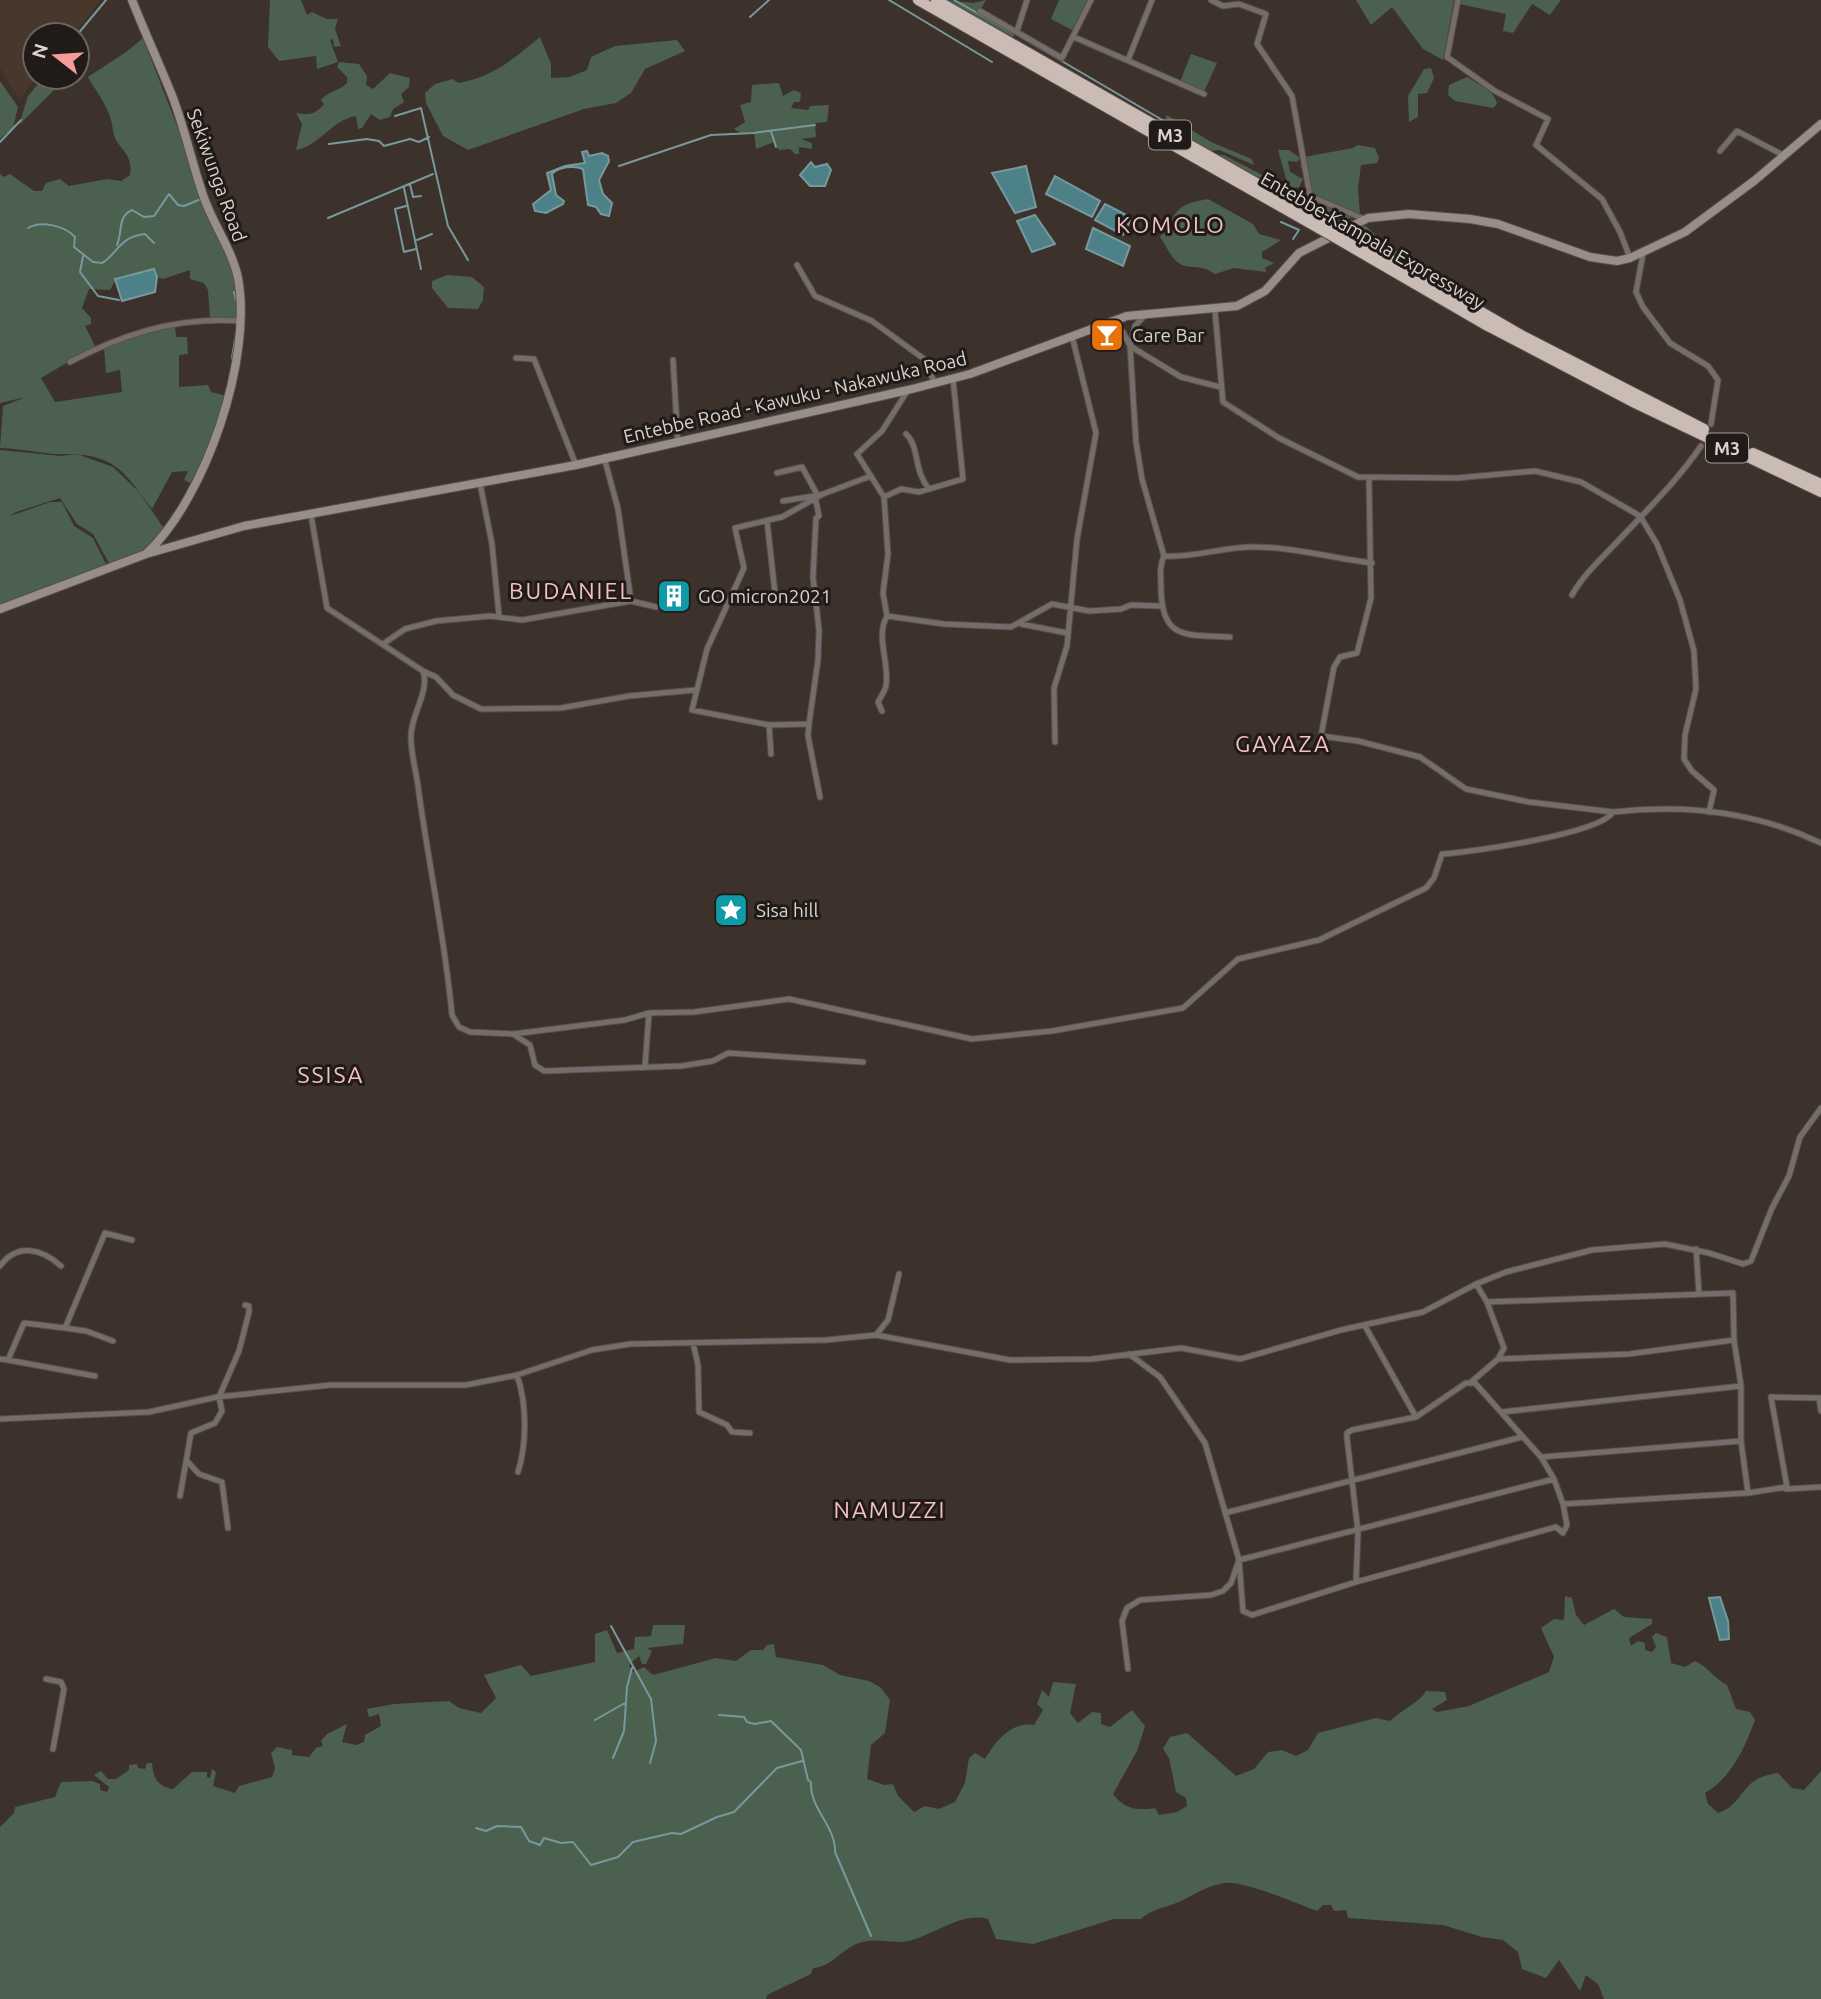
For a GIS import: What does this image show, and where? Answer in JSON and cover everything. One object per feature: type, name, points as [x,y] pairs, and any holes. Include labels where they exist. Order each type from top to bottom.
[{"type":"highway","name":"Entebbe-Kampala Expressway","points":[[918,0],[1595,374],[1727,441],[1821,484]]},
{"type":"highway","name":"Entebbe-Kampala Expressway","points":[[936,0],[1323,226]]},
{"type":"highway","name":"Entebbe-Kampala Expressway","points":[[1345,238],[1484,324],[1625,398],[1821,492]]},
{"type":"main road","name":"Sekiwunga Road","points":[[132,0],[173,99],[204,197],[237,276],[240,321],[229,397],[205,464],[166,534],[146,554]]},
{"type":"main road","name":"Entebbe Road - Kawuku - Nakawuka Road","points":[[0,609],[146,554],[244,526],[576,465],[678,443],[953,379],[1107,323],[1145,315],[1215,311],[1252,300],[1272,284],[1299,253],[1364,219],[1409,214],[1470,219],[1498,224],[1590,257],[1617,261],[1630,258],[1685,232],[1785,156],[1821,124]]},
{"type":"main road","points":[[166,534],[168,540],[178,545]]},
{"type":"street","points":[[1017,31],[1027,0]]},
{"type":"street","points":[[980,11],[1062,58],[1091,0]]},
{"type":"street","points":[[1128,60],[1152,0]]},
{"type":"street","points":[[1211,0],[1223,6],[1239,2],[1266,15],[1257,44],[1293,96],[1302,165],[1311,197],[1364,219]]},
{"type":"street","points":[[1458,0],[1447,57],[1495,90],[1548,119],[1536,145],[1602,199],[1620,232],[1630,258]]},
{"type":"street","points":[[1074,37],[1204,94]]},
{"type":"street","points":[[1720,151],[1737,131],[1785,156]]},
{"type":"street","points":[[1643,254],[1636,292],[1643,307],[1670,343],[1707,366],[1718,380],[1711,424]]},
{"type":"street","points":[[797,265],[815,296],[872,321],[924,359],[935,384]]},
{"type":"street","points":[[1215,311],[1223,402],[1337,469],[1369,479],[1457,478],[1535,471],[1581,482],[1640,516],[1657,544],[1690,630],[1696,689],[1685,734],[1684,759],[1692,771],[1714,790],[1709,812]]},
{"type":"street","points":[[1145,315],[1135,326],[1130,346],[1137,455],[1164,556],[1160,568],[1160,606],[1168,624],[1184,635],[1230,637]]},
{"type":"street","points":[[70,362],[141,330],[224,320],[240,321]]},
{"type":"street","points":[[1107,323],[1123,332],[1130,346],[1186,379],[1220,387]]},
{"type":"street","points":[[1055,742],[1054,688],[1067,646],[1081,511],[1096,433],[1072,336]]},
{"type":"street","points":[[516,358],[533,358],[576,465]]},
{"type":"street","points":[[673,359],[678,443]]},
{"type":"street","points":[[884,497],[901,489],[919,492],[961,481],[964,477],[953,379]]},
{"type":"street","points":[[882,711],[878,702],[886,687],[882,649],[883,622],[887,616],[883,593],[888,554],[884,497],[857,452],[882,431],[908,390]]},
{"type":"street","points":[[906,434],[912,440],[919,478],[929,489]]},
{"type":"street","points":[[1572,595],[1584,575],[1695,459],[1702,446]]},
{"type":"street","points":[[604,457],[618,509],[631,601]]},
{"type":"street","points":[[777,472],[802,467],[819,497],[813,577],[819,640],[816,685],[808,736],[820,797]]},
{"type":"street","points":[[809,724],[769,725],[692,710],[707,649],[744,568],[735,528],[767,521],[871,476]]},
{"type":"street","points":[[1369,479],[1371,598],[1357,653],[1340,657],[1336,661],[1321,736],[1358,741],[1420,757],[1466,789],[1529,802],[1613,812],[1683,808],[1769,821],[1821,843]]},
{"type":"street","points":[[480,483],[492,544],[499,615]]},
{"type":"street","points":[[783,500],[819,497]]},
{"type":"street","points":[[311,515],[327,608],[436,677],[453,695],[481,709],[561,708],[644,694],[695,690]]},
{"type":"street","points":[[767,521],[775,593]]},
{"type":"street","points":[[1164,556],[1186,556],[1210,550],[1249,547],[1372,563]]},
{"type":"street","points":[[383,644],[405,629],[436,621],[499,615],[522,620],[631,601],[656,607]]},
{"type":"street","points":[[1021,624],[1050,605],[1089,611],[1121,609],[1131,605],[1160,606]]},
{"type":"street","points":[[887,616],[990,627],[1021,624],[1067,632]]},
{"type":"street","points":[[423,671],[424,686],[413,719],[411,741],[452,1015],[459,1027],[470,1032],[513,1034],[625,1020],[649,1013],[802,999],[980,1040],[1171,1011],[1190,1003],[1238,959],[1319,940],[1403,902],[1430,884],[1443,854],[1488,850],[1529,841],[1601,822],[1613,812]]},
{"type":"street","points":[[769,725],[771,754]]},
{"type":"street","points":[[645,1066],[649,1013]]},
{"type":"street","points":[[513,1034],[530,1045],[535,1065],[544,1070],[710,1061],[728,1052],[863,1062]]},
{"type":"street","points":[[0,1419],[149,1412],[219,1396],[331,1385],[467,1385],[517,1375],[605,1347],[876,1335],[1010,1360],[1070,1360],[1181,1348],[1240,1359],[1423,1312],[1475,1284],[1523,1267],[1614,1246],[1665,1244],[1743,1264],[1751,1261],[1772,1208],[1789,1176],[1800,1136],[1811,1119],[1820,1114]]},
{"type":"street","points":[[65,1328],[105,1233],[132,1240]]},
{"type":"street","points":[[0,1266],[16,1251],[26,1250],[46,1254],[61,1266]]},
{"type":"street","points":[[1696,1250],[1699,1294]]},
{"type":"street","points":[[876,1335],[888,1320],[899,1274]]},
{"type":"street","points":[[1475,1284],[1487,1302],[1503,1344],[1498,1359]]},
{"type":"street","points":[[1487,1302],[1733,1293],[1734,1340],[1741,1386],[1741,1441],[1748,1493]]},
{"type":"street","points":[[180,1496],[191,1433],[215,1423],[220,1414],[219,1396],[239,1351],[249,1312],[249,1306],[245,1306]]},
{"type":"street","points":[[8,1360],[24,1323],[86,1331],[113,1341]]},
{"type":"street","points":[[1365,1326],[1416,1417]]},
{"type":"street","points":[[1356,1582],[1358,1532],[1350,1482],[1347,1433],[1416,1417],[1458,1387],[1471,1383],[1481,1371],[1498,1359],[1629,1354],[1734,1340]]},
{"type":"street","points":[[693,1343],[698,1364],[699,1412],[727,1425],[732,1432],[750,1433]]},
{"type":"street","points":[[1129,1354],[1160,1377],[1205,1443],[1239,1560],[1243,1611],[1249,1615],[1356,1582],[1556,1527],[1563,1533],[1567,1525],[1563,1504],[1554,1479],[1541,1457],[1481,1388],[1471,1383]]},
{"type":"street","points":[[0,1359],[95,1376]]},
{"type":"street","points":[[517,1375],[524,1394],[523,1436],[518,1472]]},
{"type":"street","points":[[1502,1412],[1741,1386]]},
{"type":"street","points":[[1786,1489],[1770,1397],[1820,1398],[1821,1411]]},
{"type":"street","points":[[1225,1513],[1522,1437]]},
{"type":"street","points":[[1541,1457],[1741,1441]]},
{"type":"street","points":[[187,1461],[199,1474],[222,1482],[228,1528]]},
{"type":"street","points":[[1239,1560],[1358,1532],[1554,1479]]},
{"type":"street","points":[[1563,1504],[1821,1487]]},
{"type":"street","points":[[1128,1670],[1122,1621],[1127,1608],[1140,1600],[1211,1595],[1223,1591],[1231,1583],[1239,1560]]},
{"type":"street","points":[[46,1679],[61,1682],[64,1689],[53,1749]]},
{"type":"shaded area","points":[[0,0],[101,0],[84,21],[21,21],[21,91],[26,91],[19,99],[0,68]]},
{"type":"green space","points":[[270,0],[301,0],[307,15],[312,12],[327,19],[338,19],[335,29],[341,46],[334,47],[333,39],[330,40],[338,62],[317,69],[316,56],[279,61],[268,47]]},
{"type":"green space","points":[[946,0],[973,3],[986,0],[979,12],[1015,32],[1013,39]]},
{"type":"green space","points":[[1059,0],[1088,0],[1072,30],[1051,19]]},
{"type":"green space","points":[[1356,0],[1454,0],[1443,60],[1423,49],[1392,7],[1371,25]]},
{"type":"green space","points":[[1460,0],[1560,1],[1550,15],[1532,4],[1513,33],[1503,31],[1506,14],[1459,4]]},
{"type":"green space","points":[[540,37],[551,64],[551,78],[570,77],[587,70],[591,57],[615,46],[677,40],[685,51],[645,69],[631,93],[616,103],[584,109],[468,150],[443,136],[426,103],[425,93],[435,84],[453,79],[458,83],[492,72]]},
{"type":"green space","points":[[143,38],[234,273],[238,319],[210,319],[208,290],[204,283],[190,279],[190,270],[163,279],[157,277],[153,269],[117,277],[110,290],[89,289],[82,308],[91,318],[91,324],[85,326],[95,346],[41,378],[55,402],[122,392],[120,370],[106,373],[104,347],[138,333],[175,327],[176,337],[187,337],[188,354],[179,355],[179,387],[208,385],[211,392],[227,396],[203,465],[192,484],[184,480],[188,471],[172,472],[152,509],[133,483],[105,460],[78,454],[0,448],[3,406],[26,397],[0,403],[0,173],[3,177],[10,174],[34,191],[42,191],[46,183],[60,179],[69,186],[107,179],[121,181],[130,175],[127,155],[114,136],[107,109],[91,82],[91,75]]},
{"type":"green space","points":[[1191,54],[1217,63],[1204,92],[1180,82]]},
{"type":"green space","points":[[339,62],[359,64],[367,76],[366,85],[373,89],[390,73],[410,78],[409,87],[401,94],[404,102],[393,109],[390,117],[380,120],[371,114],[362,128],[358,129],[356,116],[347,118],[312,144],[296,150],[302,124],[296,113],[315,112],[324,104],[321,100],[324,97],[347,83],[347,77],[337,67]]},
{"type":"green space","points":[[1431,68],[1434,78],[1427,93],[1418,94],[1418,117],[1409,122],[1408,96],[1424,69]]},
{"type":"green space","points":[[1467,77],[1493,95],[1497,104],[1493,108],[1455,101],[1448,95],[1449,85]]},
{"type":"green space","points":[[0,81],[18,107],[13,128],[0,139]]},
{"type":"green space","points":[[779,83],[783,96],[794,90],[801,93],[800,102],[794,102],[791,108],[808,110],[810,106],[829,105],[827,122],[815,123],[816,137],[801,139],[812,143],[812,149],[799,147],[799,154],[795,154],[790,149],[779,150],[774,142],[756,149],[754,132],[741,133],[734,129],[745,122],[740,105],[751,102],[752,85]]},
{"type":"green space","points":[[32,91],[53,91],[19,125],[28,96]]},
{"type":"green space","points":[[1167,115],[1211,142],[1252,159],[1254,165],[1219,150],[1210,151],[1175,131],[1177,126],[1165,119]]},
{"type":"green space","points":[[1358,145],[1375,148],[1379,158],[1377,163],[1361,165],[1358,189],[1360,214],[1311,196],[1305,169],[1300,167],[1304,157]]},
{"type":"green space","points":[[1278,150],[1289,150],[1300,158],[1297,162],[1288,161],[1290,172],[1303,179],[1299,187],[1290,189],[1352,217],[1335,224],[1211,154],[1224,155],[1289,189]]},
{"type":"green space","points":[[1208,199],[1253,224],[1259,234],[1281,240],[1262,252],[1262,258],[1274,263],[1265,268],[1266,272],[1234,268],[1215,274],[1205,269],[1182,265],[1172,256],[1160,237],[1182,207]]},
{"type":"green space","points":[[1360,226],[1366,226],[1386,245],[1458,287],[1455,292],[1349,234]]},
{"type":"green space","points":[[447,275],[472,277],[484,287],[483,300],[478,309],[448,308],[432,288],[432,281]]},
{"type":"green space","points":[[0,450],[61,456],[77,454],[113,467],[139,492],[165,530],[145,552],[110,565],[93,534],[77,524],[60,498],[16,512],[10,516],[50,502],[62,502],[74,526],[93,538],[107,566],[0,606]]},
{"type":"green space","points":[[1565,1596],[1572,1598],[1576,1615],[1584,1625],[1614,1609],[1624,1617],[1652,1619],[1652,1624],[1629,1638],[1631,1646],[1638,1641],[1645,1643],[1645,1650],[1652,1652],[1656,1647],[1652,1637],[1656,1633],[1667,1637],[1671,1663],[1685,1667],[1695,1661],[1700,1663],[1727,1685],[1736,1709],[1750,1712],[1755,1720],[1742,1751],[1730,1771],[1705,1793],[1708,1804],[1718,1813],[1734,1804],[1749,1785],[1765,1776],[1778,1773],[1792,1788],[1804,1790],[1821,1771],[1821,1999],[1604,1999],[1598,1984],[1586,1975],[1580,1991],[1559,1960],[1546,1978],[1522,1969],[1518,1952],[1503,1940],[1482,1937],[1443,1925],[1348,1918],[1346,1910],[1334,1911],[1331,1905],[1323,1905],[1317,1911],[1256,1888],[1224,1883],[1206,1888],[1141,1919],[1114,1919],[1033,1944],[996,1939],[988,1919],[978,1918],[968,1918],[905,1942],[861,1942],[825,1965],[813,1968],[811,1974],[767,1995],[766,1999],[0,1999],[0,1827],[14,1813],[15,1807],[55,1797],[61,1782],[92,1781],[100,1784],[100,1790],[107,1792],[109,1787],[94,1775],[101,1771],[108,1779],[116,1779],[129,1770],[129,1765],[137,1764],[138,1768],[145,1769],[147,1763],[152,1763],[157,1781],[168,1788],[173,1789],[192,1772],[207,1772],[207,1777],[210,1778],[212,1769],[216,1772],[213,1786],[235,1793],[239,1786],[272,1777],[275,1768],[271,1753],[277,1747],[292,1750],[292,1755],[309,1757],[316,1748],[323,1746],[321,1741],[327,1734],[347,1724],[342,1742],[356,1745],[364,1742],[365,1735],[381,1726],[379,1714],[369,1717],[367,1709],[394,1704],[449,1701],[459,1708],[481,1713],[496,1698],[484,1675],[521,1665],[531,1676],[595,1662],[595,1634],[607,1630],[617,1653],[634,1649],[635,1637],[651,1636],[653,1625],[685,1625],[683,1644],[647,1648],[652,1651],[646,1664],[642,1664],[639,1656],[629,1665],[633,1672],[644,1667],[653,1675],[716,1658],[736,1661],[751,1650],[763,1650],[767,1645],[774,1644],[776,1657],[823,1665],[840,1675],[869,1681],[880,1687],[890,1700],[885,1733],[871,1745],[867,1779],[884,1785],[893,1784],[898,1796],[914,1812],[925,1806],[939,1809],[955,1802],[965,1783],[969,1758],[975,1753],[985,1759],[1005,1734],[1018,1726],[1034,1725],[1043,1710],[1037,1704],[1042,1690],[1049,1697],[1053,1682],[1076,1684],[1070,1713],[1078,1723],[1092,1712],[1101,1713],[1101,1724],[1110,1727],[1132,1710],[1145,1726],[1137,1751],[1113,1794],[1126,1806],[1137,1809],[1155,1808],[1159,1815],[1177,1812],[1187,1806],[1186,1798],[1176,1792],[1169,1758],[1163,1749],[1170,1737],[1187,1733],[1236,1776],[1254,1769],[1268,1752],[1282,1750],[1296,1756],[1308,1750],[1318,1733],[1376,1718],[1390,1721],[1420,1699],[1426,1691],[1445,1692],[1447,1700],[1432,1709],[1437,1712],[1469,1706],[1549,1672],[1554,1657],[1541,1628],[1554,1619],[1564,1620]]},
{"type":"water","points":[[587,151],[589,156],[602,153],[608,156],[609,161],[599,180],[603,194],[612,203],[609,216],[588,205],[583,169],[575,167],[562,168],[552,174],[556,195],[564,201],[563,204],[546,213],[535,211],[533,204],[551,190],[547,173],[565,166],[585,163],[582,152]]},
{"type":"water","points":[[811,162],[815,167],[827,164],[831,170],[825,186],[810,186],[800,175]]},
{"type":"water","points":[[1026,166],[1036,207],[1015,213],[992,173]]},
{"type":"water","points":[[1055,176],[1100,201],[1092,217],[1046,194]]},
{"type":"water","points":[[1105,204],[1132,218],[1123,235],[1095,220]]},
{"type":"water","points":[[1035,215],[1055,244],[1032,252],[1017,221]]},
{"type":"water","points":[[1093,228],[1130,246],[1123,266],[1086,249]]},
{"type":"water","points":[[154,269],[157,277],[155,292],[122,301],[115,279]]},
{"type":"water","points":[[1720,1597],[1728,1621],[1729,1639],[1720,1640],[1709,1598]]},
{"type":"waterway","points":[[89,21],[106,0]]},
{"type":"waterway","points":[[750,17],[769,0]]},
{"type":"waterway","points":[[889,0],[992,62]]},
{"type":"waterway","points":[[954,0],[1011,32]]},
{"type":"waterway","points":[[1019,36],[1176,128]]},
{"type":"waterway","points":[[395,116],[421,108],[448,226],[468,260]]},
{"type":"waterway","points":[[0,142],[21,120]]},
{"type":"waterway","points":[[619,166],[711,135],[815,125]]},
{"type":"waterway","points":[[771,131],[776,147]]},
{"type":"waterway","points":[[329,144],[367,139],[379,141],[384,146],[410,139],[419,142],[429,137]]},
{"type":"waterway","points":[[328,218],[433,174]]},
{"type":"waterway","points":[[410,184],[413,197],[421,196]]},
{"type":"waterway","points":[[404,188],[421,269]]},
{"type":"waterway","points":[[117,245],[122,220],[132,210],[144,217],[154,216],[169,194],[178,205],[184,206],[201,199]]},
{"type":"waterway","points":[[406,206],[395,209],[404,252],[416,249]]},
{"type":"waterway","points":[[1281,222],[1299,230],[1293,239]]},
{"type":"waterway","points":[[28,228],[46,224],[71,233],[75,237],[74,247],[93,262],[102,263],[107,260],[123,242],[136,236],[145,234],[154,243]]},
{"type":"waterway","points":[[417,240],[432,234]]},
{"type":"waterway","points":[[83,256],[80,272],[98,296],[119,300]]},
{"type":"waterway","points":[[234,292],[236,300]]},
{"type":"waterway","points":[[232,358],[235,339]]},
{"type":"waterway","points":[[611,1626],[651,1699],[656,1741],[650,1763]]},
{"type":"waterway","points":[[613,1758],[624,1731],[627,1687],[632,1668]]},
{"type":"waterway","points":[[595,1720],[625,1703]]},
{"type":"waterway","points":[[719,1715],[744,1717],[747,1722],[755,1724],[771,1721],[801,1750],[814,1800],[831,1834],[835,1852],[871,1936]]},
{"type":"waterway","points":[[476,1828],[486,1831],[497,1826],[521,1827],[529,1841],[540,1845],[544,1838],[561,1843],[573,1842],[591,1865],[618,1857],[633,1842],[672,1833],[681,1834],[734,1812],[777,1768],[802,1761]]},
{"type":"place","name":"Care Bar","points":[[1107,335]]},
{"type":"place","name":"GO micron2021","points":[[674,596]]},
{"type":"place","name":"Sisa hill","points":[[731,910]]},
{"type":"district","name":"KOMOLO","points":[[1171,224]]},
{"type":"district","name":"BUDANIEL","points":[[571,590]]},
{"type":"district","name":"GAYAZA","points":[[1283,743]]},
{"type":"district","name":"SSISA","points":[[331,1074]]},
{"type":"district","name":"NAMUZZI","points":[[890,1509]]}]
